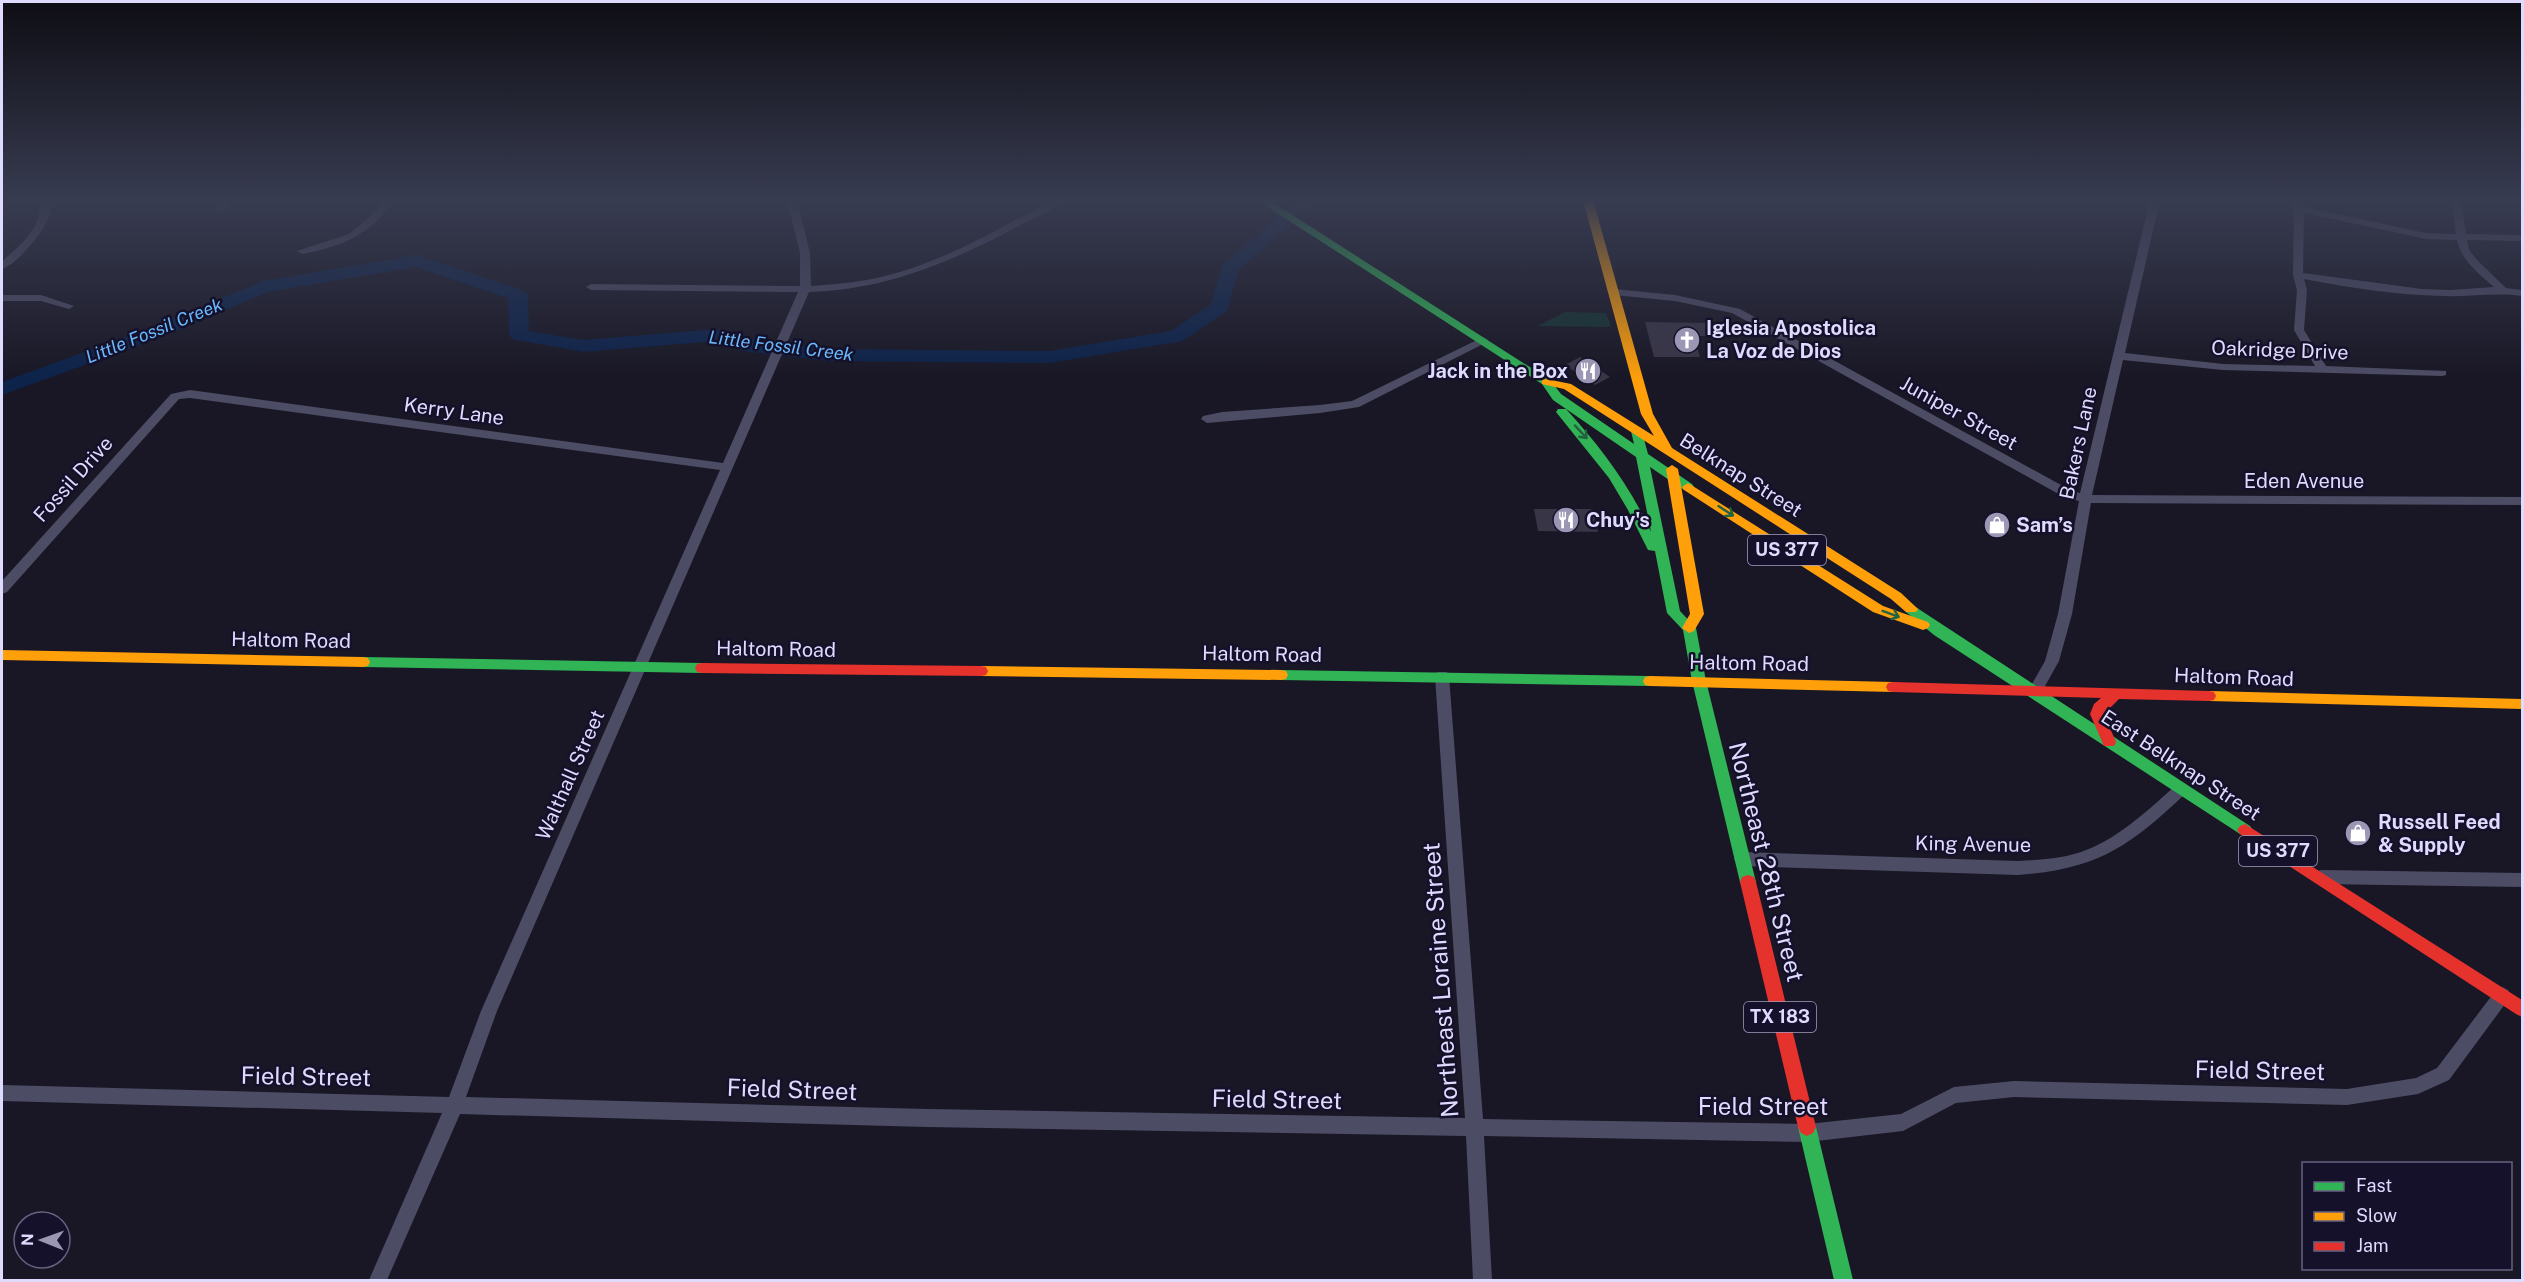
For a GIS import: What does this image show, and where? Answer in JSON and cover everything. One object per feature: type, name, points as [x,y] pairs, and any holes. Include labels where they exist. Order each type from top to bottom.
[{"type":"main road","name":"Belknap Street","points":[[1358,260],[1546,382],[1557,397],[1641,457],[1878,609],[1940,631]]},
{"type":"main road","points":[[1605,260],[1647,414],[1637,431]]},
{"type":"main road","points":[[1512,359],[1578,429],[1613,472],[1641,520],[1671,597]]},
{"type":"main road","name":"Belknap Street","points":[[1546,382],[1567,386],[1896,596],[1940,631]]},
{"type":"main road","name":"TX 183","points":[[1647,414],[1668,451]]},
{"type":"main road","name":"Northeast 28th Street","points":[[1637,431],[1674,613],[1689,628],[1699,681],[1844,1281]]},
{"type":"main road","name":"Northeast 28th Street","points":[[1668,451],[1697,614],[1689,628]]},
{"type":"main road","points":[[1680,516],[1682,504],[1687,499],[1692,497],[1708,499]]},
{"type":"main road","points":[[1658,530],[1683,531]]},
{"type":"main road","name":"East Belknap Street","points":[[1940,631],[2523,1009]]},
{"type":"main road","name":"Haltom Road","points":[[2,655],[641,667],[1442,676],[2523,704]]},
{"type":"main road","points":[[2110,742],[2097,714],[2099,708],[2116,693]]},
{"type":"street","points":[[805,260],[805,289]]},
{"type":"street","points":[[591,286],[805,289],[844,287],[919,270],[941,260]]},
{"type":"street","name":"Bakers Lane","points":[[2035,691],[2052,662],[2065,614],[2078,553],[2085,500],[2140,260]]},
{"type":"street","points":[[2298,260],[2301,291],[2299,330],[2323,370]]},
{"type":"street","points":[[2472,260],[2502,289]]},
{"type":"street","points":[[2298,275],[2344,284],[2442,293],[2502,289],[2523,293]]},
{"type":"street","name":"Walthall Street","points":[[378,1281],[455,1104],[489,1011],[805,289]]},
{"type":"street","name":"Juniper Street","points":[[1614,292],[1698,300],[1736,311],[2068,494],[2085,500]]},
{"type":"street","points":[[2,298],[41,298],[69,306]]},
{"type":"street","points":[[1207,419],[1355,404],[1483,340]]},
{"type":"street","name":"Oakridge Drive","points":[[2117,356],[2202,366],[2442,373]]},
{"type":"street","name":"Kerry Lane","points":[[175,396],[201,396],[727,467]]},
{"type":"street","name":"Fossil Drive","points":[[2,589],[175,396]]},
{"type":"street","name":"Eden Avenue","points":[[2085,500],[2523,501]]},
{"type":"street","name":"Northeast Loraine Street","points":[[1442,676],[1475,1128],[1483,1281]]},
{"type":"street","name":"King Avenue","points":[[1742,860],[2018,868],[2061,864],[2096,854],[2139,828],[2181,789]]},
{"type":"street","points":[[2319,877],[2523,880]]},
{"type":"street","name":"Field Street","points":[[2,1093],[939,1119],[1808,1133],[1903,1122],[1954,1095],[2014,1089],[2347,1097],[2418,1086],[2443,1074],[2502,995]]},
{"type":"green space","points":[[1565,312],[1606,313],[1611,326],[1537,326]]},
{"type":"building","name":"Iglesia Apostolica La Voz de Dios","points":[[1645,322],[1710,323],[1714,336],[1693,336],[1700,357],[1654,357]]},
{"type":"building","name":"Jack in the Box","points":[[1580,357],[1610,377],[1595,385],[1565,365]]},
{"type":"building","name":"Chuy's","points":[[1534,509],[1593,509],[1598,532],[1538,531]]},
{"type":"waterway","name":"Little Fossil Creek","points":[[2,389],[152,334],[263,287],[417,261],[518,295],[519,335],[583,346],[717,335],[743,345],[831,355],[1049,357],[1177,336],[1220,307],[1230,268],[1239,260]]},
{"type":"traffic: fast","points":[[1355,260],[1546,382],[1557,397],[1688,487]]},
{"type":"traffic: fast","points":[[1562,412],[1613,475],[1652,547]]},
{"type":"traffic: fast","points":[[1637,431],[1674,613],[1689,628],[1699,681],[1748,882]]},
{"type":"traffic: fast","points":[[1911,609],[1939,631],[2245,830]]},
{"type":"traffic: fast","points":[[363,662],[702,668]]},
{"type":"traffic: fast","points":[[1281,675],[1650,681]]},
{"type":"traffic: fast","points":[[1807,1127],[1844,1280]]},
{"type":"traffic: slow","points":[[1604,260],[1647,414],[1668,451]]},
{"type":"traffic: slow","points":[[1546,382],[1567,386],[1896,596],[1911,609]]},
{"type":"traffic: slow","points":[[1672,469],[1697,614],[1689,628]]},
{"type":"traffic: slow","points":[[1688,487],[1878,609],[1923,625]]},
{"type":"traffic: slow","points":[[2,655],[363,662]]},
{"type":"traffic: slow","points":[[981,671],[1281,675]]},
{"type":"traffic: slow","points":[[1650,681],[1893,687]]},
{"type":"traffic: slow","points":[[2209,696],[2522,704]]},
{"type":"traffic: jam","points":[[702,668],[981,671]]},
{"type":"traffic: jam","points":[[1893,687],[2209,696]]},
{"type":"traffic: jam","points":[[2109,742],[2097,714],[2099,708],[2116,693]]},
{"type":"traffic: jam","points":[[2245,830],[2522,1009]]},
{"type":"traffic: jam","points":[[1748,882],[1807,1127]]},
{"type":"place","name":"Iglesia Apostolica La Voz de Dios","points":[[1687,340]]},
{"type":"place","name":"Jack in the Box","points":[[1588,371]]},
{"type":"place","name":"Chuy's","points":[[1566,520]]},
{"type":"place","name":"Sam’s","points":[[1997,525]]},
{"type":"place","name":"Russell Feed & Supply","points":[[2358,833]]}]
